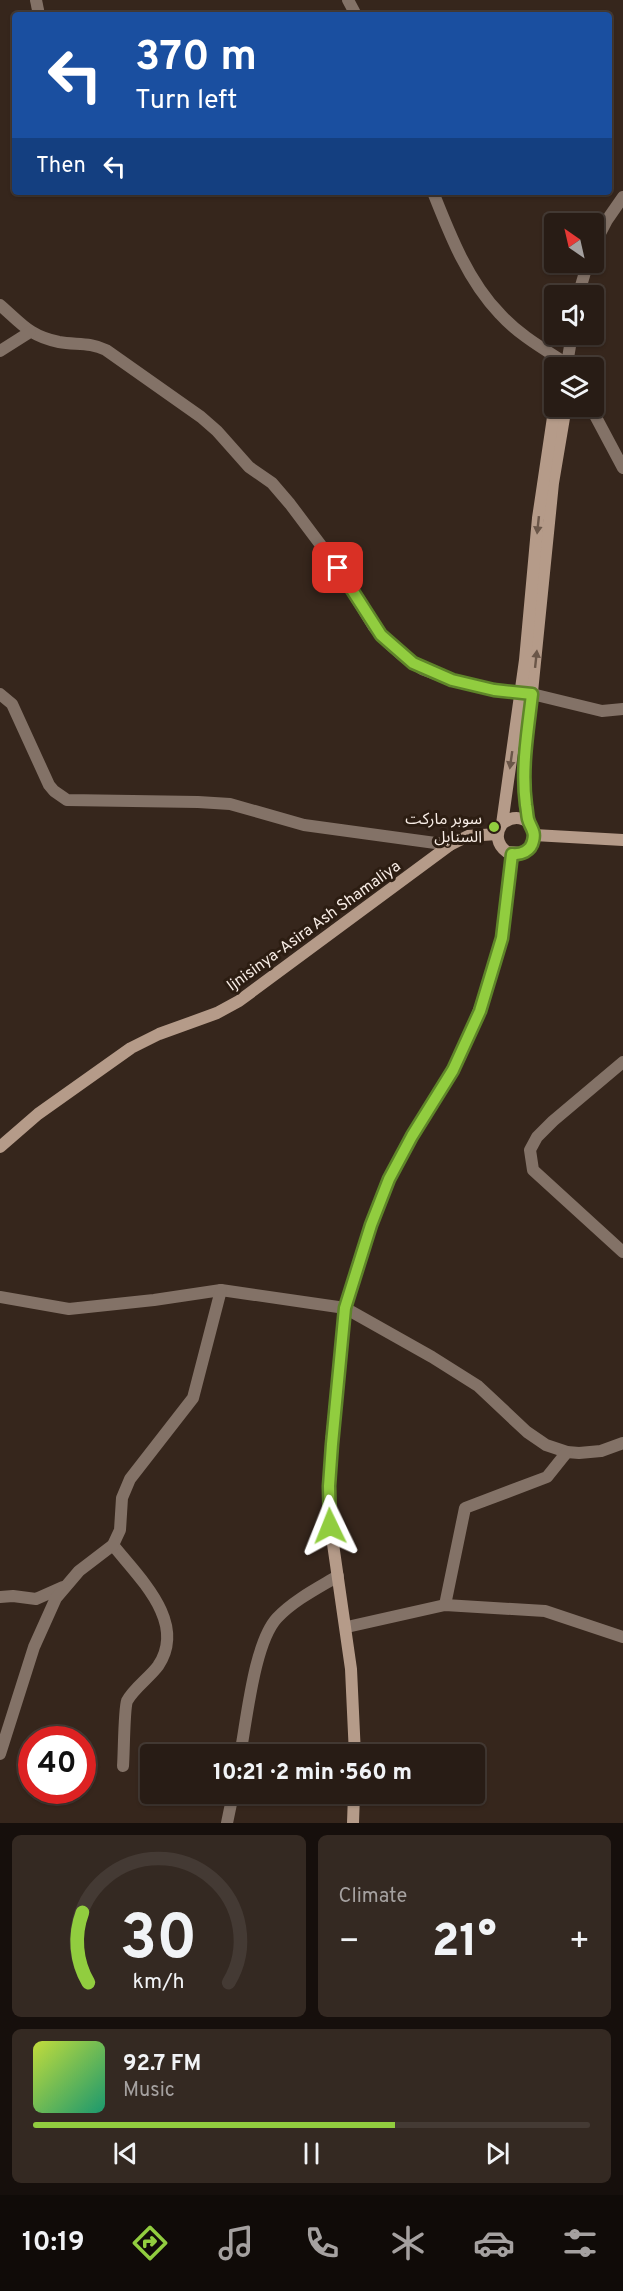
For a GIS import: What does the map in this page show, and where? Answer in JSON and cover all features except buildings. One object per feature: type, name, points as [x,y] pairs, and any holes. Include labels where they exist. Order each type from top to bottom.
[{"type":"street","points":[[434,195],[469,273],[485,297],[501,316],[553,357]]},
{"type":"street","points":[[604,226],[623,197]]},
{"type":"street","points":[[0,305],[30,332],[53,340],[88,344],[106,350],[210,423],[249,467],[272,483],[290,504],[338,568],[374,627],[388,643],[422,669],[452,680],[494,690],[526,692],[602,711],[623,709]]},
{"type":"street","points":[[0,351],[30,332]]},
{"type":"street","points":[[553,417],[538,518],[526,692],[524,792],[528,822],[534,835],[533,842],[527,850],[512,854],[500,845],[500,829],[526,692],[553,483],[564,417]]},
{"type":"street","points":[[596,417],[623,468]]},
{"type":"street","points":[[0,694],[12,704],[49,785],[54,792],[67,800],[230,804],[304,825],[450,845]]},
{"type":"street","points":[[500,829],[511,818],[528,822]]},
{"type":"street","name":"Ijnisinya-Asira Ash Shamaliya","points":[[0,1147],[38,1114],[131,1048],[159,1034],[217,1013],[240,1001],[450,845],[468,837],[500,829]]},
{"type":"street","points":[[534,835],[623,840]]},
{"type":"street","points":[[356,1744],[354,1697],[347,1627],[331,1535],[329,1486],[345,1308],[371,1225],[389,1179],[412,1136],[453,1070],[480,1011],[502,938],[512,854]]},
{"type":"street","points":[[623,1062],[553,1121],[537,1137],[530,1150],[533,1170],[623,1252]]},
{"type":"street","points":[[0,1754],[34,1647],[56,1598],[87,1564],[101,1556],[113,1545],[120,1530],[122,1497],[130,1479],[193,1398],[221,1290]]},
{"type":"street","points":[[0,1297],[69,1309],[221,1290],[345,1308],[478,1386],[536,1439],[556,1449],[590,1453],[623,1443]]},
{"type":"street","points":[[445,1605],[465,1508],[547,1478],[567,1452]]},
{"type":"street","points":[[113,1545],[158,1602],[167,1623],[166,1646],[159,1664],[127,1701],[123,1766]]},
{"type":"street","points":[[242,1744],[260,1650],[269,1629],[294,1603],[339,1576]]},
{"type":"street","points":[[0,1597],[36,1599],[67,1585]]},
{"type":"street","points":[[347,1627],[445,1605],[545,1611],[623,1637]]},
{"type":"street","points":[[227,1823],[230,1804]]},
{"type":"street","points":[[353,1823],[354,1804]]},
{"type":"place","name":"سوبر ماركت السنابل","points":[[494,827]]},
{"type":"route","points":[[330,1526],[329,1486],[345,1308],[371,1225],[389,1179],[420,1122],[453,1070],[480,1011],[502,938],[512,854],[522,853],[531,847],[534,837],[534,831],[528,822],[524,792],[532,694],[494,690],[452,680],[422,669],[404,657],[381,635],[338,568]]}]
